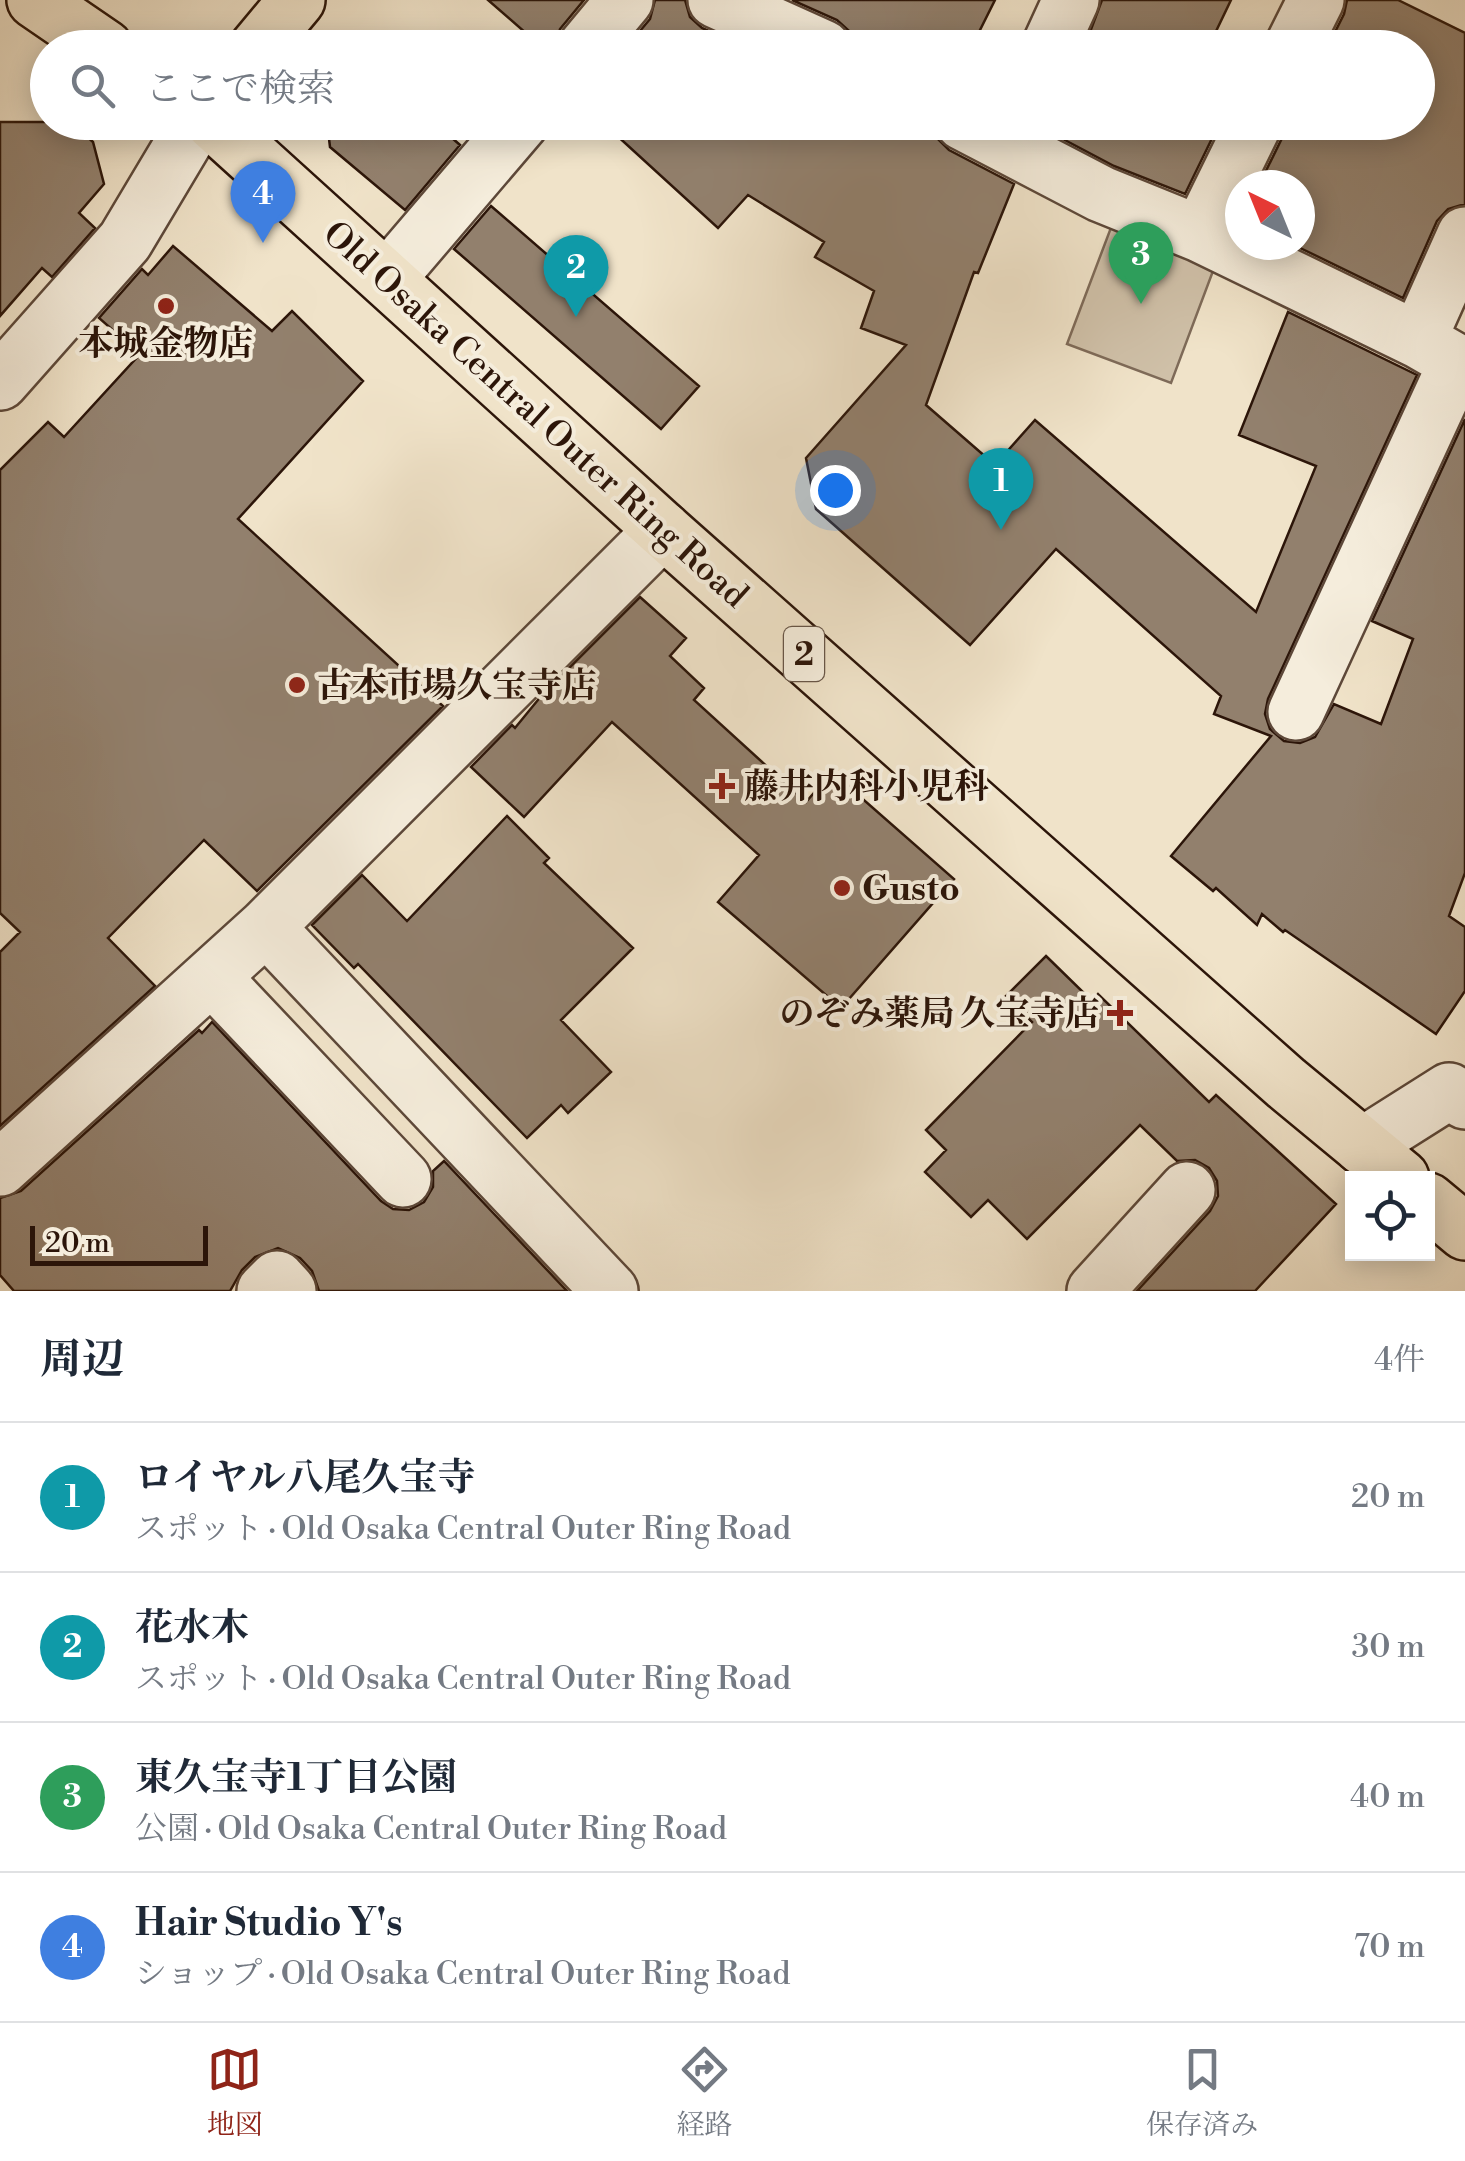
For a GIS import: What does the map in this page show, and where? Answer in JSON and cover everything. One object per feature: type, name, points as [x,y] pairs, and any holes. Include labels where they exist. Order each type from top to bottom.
[{"type":"main road","points":[[35,0],[79,30]]},
{"type":"main road","points":[[272,30],[297,0]]},
{"type":"main road","name":"Old Osaka Central Outer Ring Road","points":[[233,140],[663,530],[1286,1083],[1381,1162]]},
{"type":"main road","points":[[1435,1207],[1465,1232]]},
{"type":"street","points":[[600,30],[626,0]]},
{"type":"street","points":[[716,0],[782,30]]},
{"type":"street","points":[[1057,30],[1071,0]]},
{"type":"street","points":[[1301,30],[1316,0]]},
{"type":"street","points":[[0,382],[125,240],[185,140]]},
{"type":"street","points":[[386,279],[505,140]]},
{"type":"street","points":[[1011,140],[1101,194],[1200,234],[1447,356]]},
{"type":"street","points":[[1200,234],[1247,140]]},
{"type":"street","points":[[1296,712],[1447,356],[1465,235]]},
{"type":"street","points":[[0,1168],[266,927],[663,530]]},
{"type":"street","points":[[266,927],[610,1291]]},
{"type":"street","points":[[212,976],[403,1180]]},
{"type":"street","points":[[1381,1162],[1449,1091],[1465,1101]]},
{"type":"street","points":[[1095,1291],[1187,1190]]},
{"type":"street","points":[[265,1291],[277,1280],[288,1291]]},
{"type":"shaded area","points":[[1112,225],[1216,263],[1171,383],[1067,344]]},
{"type":"building","points":[[488,0],[584,0],[560,30],[522,30]]},
{"type":"building","points":[[655,0],[685,0],[690,17],[706,30],[641,30],[650,19]]},
{"type":"building","points":[[792,0],[995,0],[980,30],[848,30],[837,20]]},
{"type":"building","points":[[1102,0],[1231,0],[1217,30],[1091,30]]},
{"type":"building","points":[[1347,0],[1398,0],[1465,33],[1465,204],[1448,209],[1437,221],[1403,298],[1315,255],[1315,170],[1266,170],[1281,140],[1435,140],[1435,30],[1336,30]]},
{"type":"building","points":[[0,122],[30,122],[30,140],[91,140],[104,184],[79,213],[95,228],[52,277],[42,268],[0,316]]},
{"type":"building","points":[[329,140],[454,140],[460,145],[405,210],[330,147]]},
{"type":"building","points":[[622,140],[939,140],[949,150],[1014,184],[978,273],[974,272],[926,405],[995,465],[1035,420],[1256,612],[1316,466],[1239,435],[1288,312],[1417,375],[1268,699],[1265,714],[1270,729],[1284,741],[1300,743],[1315,737],[1334,704],[1381,724],[1413,639],[1372,621],[1465,419],[1465,873],[1449,916],[1465,927],[1465,991],[1436,1034],[1262,914],[1257,925],[1216,888],[1213,891],[1171,856],[1271,736],[1214,714],[1221,696],[1056,549],[970,645],[816,509],[806,458],[906,345],[861,328],[874,291],[815,257],[824,242],[748,195],[718,228]]},
{"type":"building","points":[[1065,140],[1211,140],[1185,194],[1114,166]]},
{"type":"building","points":[[491,206],[699,386],[661,429],[454,249]]},
{"type":"building","points":[[173,246],[272,331],[292,311],[363,381],[238,519],[443,706],[257,891],[204,840],[108,938],[155,986],[0,1126],[0,952],[20,932],[0,913],[0,470],[48,422],[64,437],[140,354],[99,318],[142,269],[148,275]]},
{"type":"building","points":[[640,597],[686,638],[670,656],[704,688],[694,700],[806,802],[832,772],[954,879],[841,1008],[718,902],[759,855],[612,722],[524,817],[471,767],[512,725],[515,728],[542,695]]},
{"type":"building","points":[[507,816],[549,858],[544,863],[633,948],[561,1020],[611,1072],[568,1113],[561,1105],[527,1138],[358,964],[354,968],[312,925],[362,875],[407,921]]},
{"type":"building","points":[[1046,956],[1092,1001],[1098,994],[1209,1102],[1216,1095],[1336,1204],[1255,1291],[1137,1291],[1210,1211],[1218,1196],[1217,1181],[1209,1168],[1195,1160],[1177,1161],[1140,1125],[1027,1239],[988,1200],[971,1217],[925,1172],[946,1150],[926,1130],[1032,1022],[1006,996]]},
{"type":"building","points":[[212,1022],[381,1201],[393,1209],[409,1210],[424,1202],[433,1187],[433,1171],[444,1161],[567,1291],[319,1291],[312,1271],[300,1258],[278,1248],[255,1257],[230,1291],[14,1291],[0,1275],[0,1198],[21,1191]]},
{"type":"place","name":"Hair Studio Y's","points":[[263,243]]},
{"type":"place","name":"東久宝寺1丁目公園","points":[[1141,304]]},
{"type":"place","name":"本城金物店","points":[[166,306]]},
{"type":"place","name":"花水木","points":[[576,317]]},
{"type":"place","name":"ロイヤル八尾久宝寺","points":[[1001,530]]},
{"type":"place","name":"古本市場久宝寺店","points":[[297,685]]},
{"type":"place","name":"藤井内科小児科","points":[[722,786]]},
{"type":"place","name":"Gusto","points":[[842,888]]},
{"type":"place","name":"のぞみ薬局 久宝寺店","points":[[1120,1013]]}]
